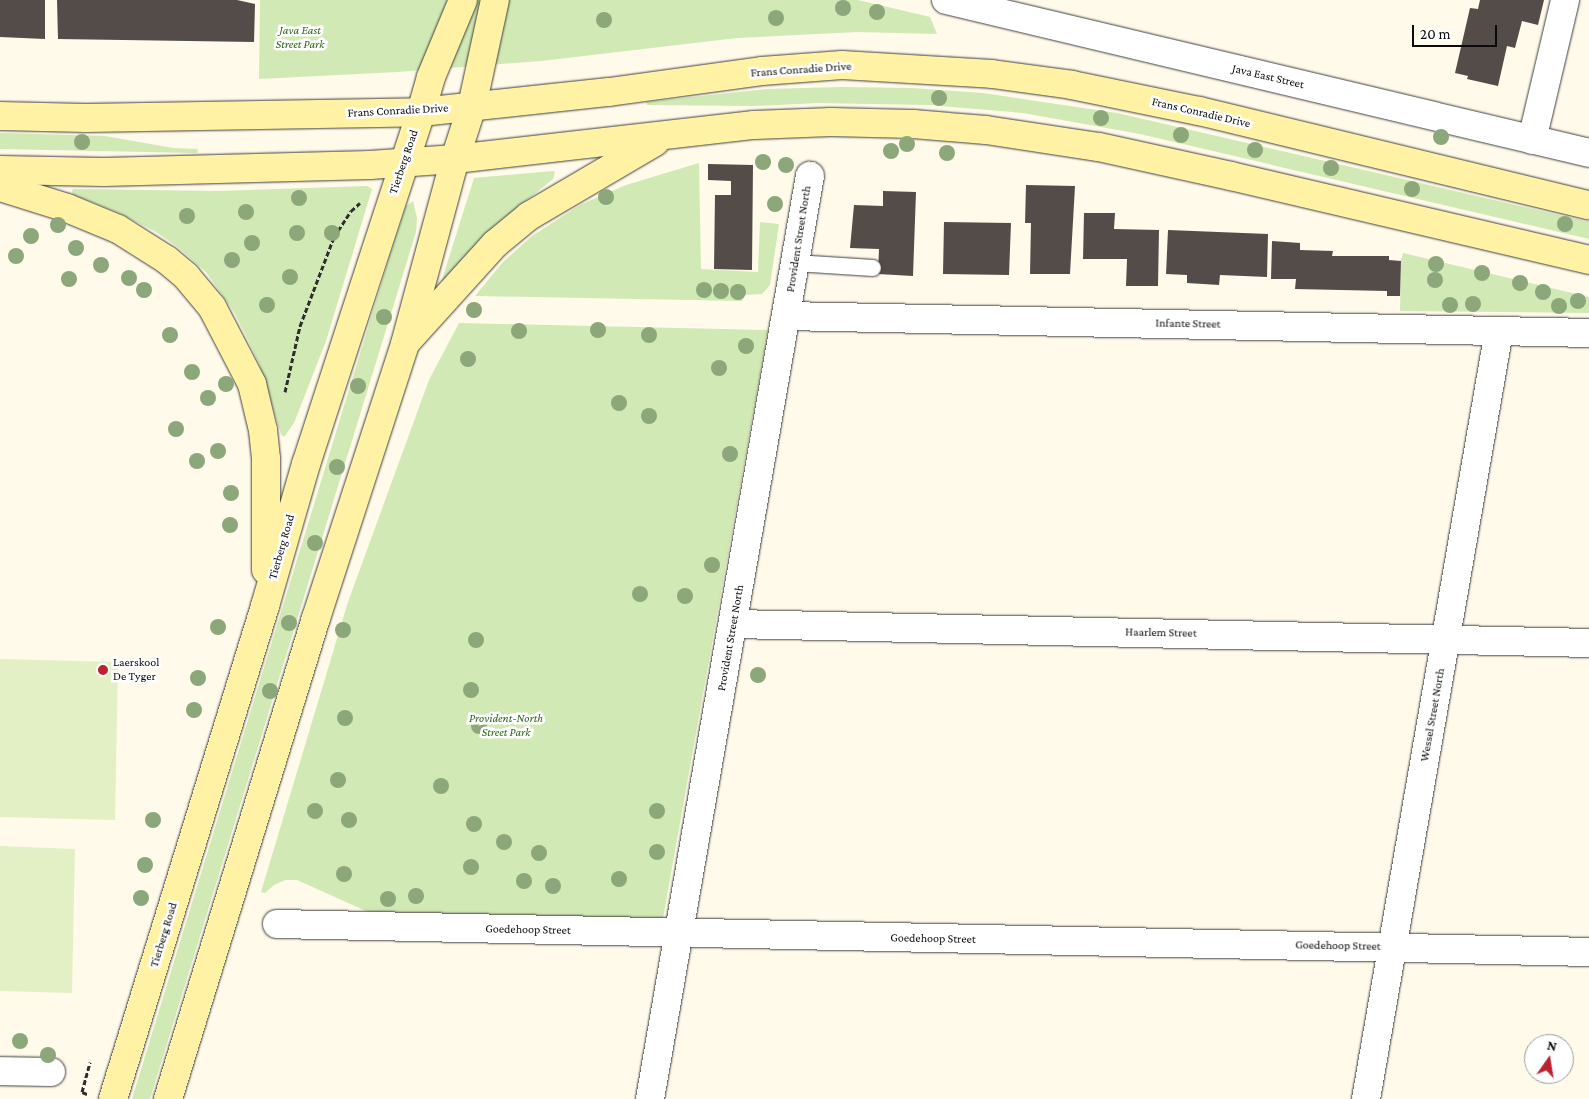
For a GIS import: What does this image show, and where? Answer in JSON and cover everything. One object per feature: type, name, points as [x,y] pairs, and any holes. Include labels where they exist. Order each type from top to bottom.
[{"type":"main road","name":"Tierberg Road","points":[[101,1097],[265,606],[306,464],[422,112],[431,77],[463,0]]},
{"type":"main road","points":[[168,1099],[316,618],[405,344],[455,159],[472,106],[495,0]]},
{"type":"main road","name":"Frans Conradie Drive","points":[[0,116],[86,118],[422,112],[609,92],[762,71],[842,65],[992,74],[1072,84],[1199,111],[1589,205]]},
{"type":"main road","points":[[0,170],[104,172],[281,169],[370,165],[405,161],[455,159],[754,125],[831,122],[913,124],[1040,136],[1231,176],[1589,260]]},
{"type":"main road","points":[[405,344],[495,244],[529,216],[667,135]]},
{"type":"main road","points":[[0,187],[67,208],[118,228],[167,260],[186,276],[212,307],[252,384],[262,430],[266,459],[265,606]]},
{"type":"street","name":"Java East Street","points":[[946,0],[1589,153]]},
{"type":"street","points":[[1532,140],[1566,0]]},
{"type":"street","name":"Provident Street North","points":[[650,1099],[734,624],[810,176]]},
{"type":"street","name":"Infante Street","points":[[786,316],[1589,333]]},
{"type":"street","name":"Wessel Street North","points":[[1366,1099],[1499,331]]},
{"type":"street","name":"Haarlem Street","points":[[734,624],[1589,643]]},
{"type":"street","name":"Goedehoop Street","points":[[277,924],[1589,952]]},
{"type":"street","points":[[0,1071],[51,1072]]},
{"type":"lane","points":[[795,263],[874,268]]},
{"type":"path","points":[[283,401],[300,326],[334,237],[351,212],[362,201]]},
{"type":"path","points":[[90,1062],[82,1092],[101,1097]]},
{"type":"green space","name":"Java East Street Park","points":[[260,0],[858,0],[930,17],[937,34],[857,32],[737,38],[541,61],[397,72],[259,79]]},
{"type":"green space","points":[[911,88],[983,93],[1117,113],[1589,222],[1589,239],[1140,134],[1023,113],[929,105],[817,103],[755,106],[647,105],[646,102],[767,89]]},
{"type":"green space","points":[[0,133],[105,136],[173,148],[198,149],[197,153],[0,149]]},
{"type":"green space","points":[[699,163],[701,269],[758,272],[760,222],[779,224],[770,285],[762,294],[744,295],[742,301],[475,296],[502,263],[532,236],[580,205],[626,185]]},
{"type":"green space","points":[[555,172],[553,179],[502,220],[440,286],[474,178]]},
{"type":"green space","points":[[367,186],[372,189],[326,341],[294,423],[284,437],[281,434],[260,366],[249,342],[234,312],[206,272],[179,248],[156,232],[119,213],[74,195],[72,192],[73,189],[219,191]]},
{"type":"green space","points":[[413,201],[417,218],[416,232],[150,1099],[132,1099],[393,246],[406,206]]},
{"type":"green space","points":[[1403,253],[1589,297],[1589,313],[1400,311],[1401,261]]},
{"type":"green space","name":"Provident-North Street Park","points":[[459,323],[768,330],[663,918],[381,914],[366,911],[297,880],[285,880],[274,885],[265,893],[261,892],[348,602],[429,380]]},
{"type":"green space","points":[[0,659],[118,662],[115,820],[0,817]]},
{"type":"green space","points":[[0,846],[75,849],[72,993],[0,991]]},
{"type":"building","points":[[0,0],[45,0],[45,39],[0,37]]},
{"type":"building","points":[[57,0],[237,0],[255,4],[254,42],[58,39]]},
{"type":"building","points":[[1480,0],[1544,0],[1538,25],[1522,21],[1515,48],[1507,46],[1498,86],[1467,79],[1468,76],[1455,73],[1470,8],[1478,9]]},
{"type":"building","points":[[708,164],[753,165],[752,270],[714,269],[715,195],[731,195],[731,181],[708,180]]},
{"type":"building","points":[[1026,185],[1075,186],[1070,274],[1030,274],[1031,223],[1025,223]]},
{"type":"building","points":[[883,191],[916,192],[913,276],[878,274],[879,249],[850,248],[854,205],[883,206]]},
{"type":"building","points":[[1084,213],[1115,213],[1114,229],[1159,230],[1158,286],[1126,286],[1127,259],[1083,259]]},
{"type":"building","points":[[944,222],[1011,223],[1009,275],[943,274]]},
{"type":"building","points":[[1168,230],[1268,234],[1267,277],[1220,275],[1219,285],[1187,283],[1187,275],[1166,274]]},
{"type":"building","points":[[1272,241],[1300,243],[1300,250],[1333,251],[1332,256],[1389,256],[1389,260],[1401,261],[1400,296],[1387,296],[1387,291],[1295,289],[1296,279],[1271,279]]},
{"type":"place","name":"Laerskool De Tyger","points":[[103,670]]}]
